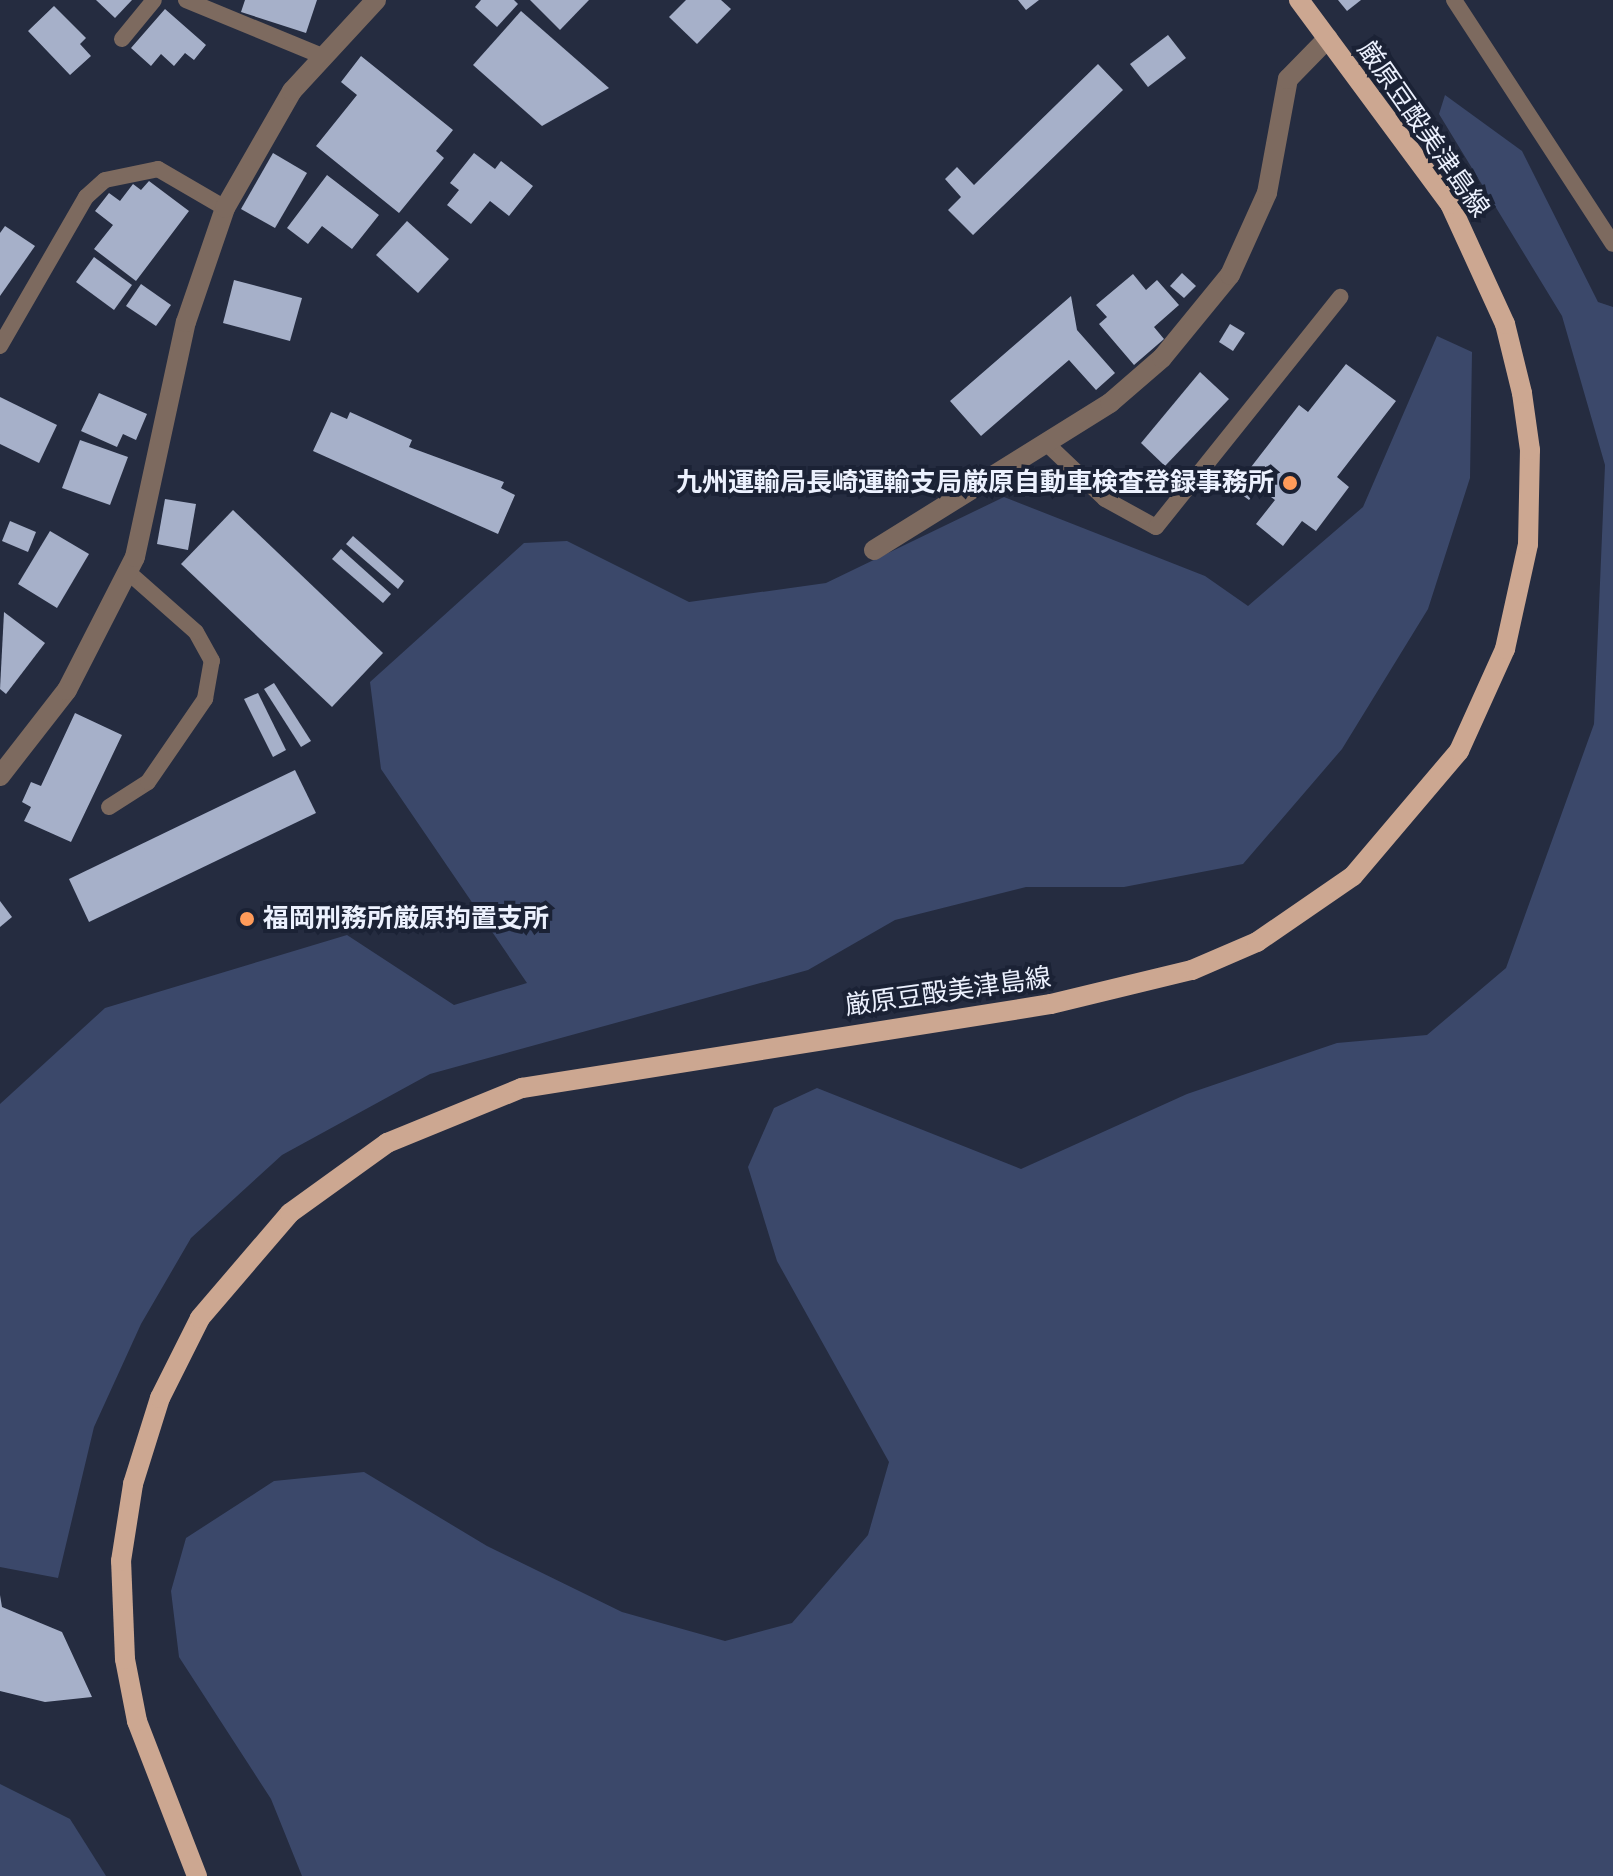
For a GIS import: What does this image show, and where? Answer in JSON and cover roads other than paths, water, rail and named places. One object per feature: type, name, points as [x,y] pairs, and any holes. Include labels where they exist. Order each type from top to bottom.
[{"type":"main road","name":"厳原豆酘美津島線","points":[[197,1876],[137,1721],[125,1659],[121,1561],[133,1484],[160,1398],[200,1318],[290,1213],[387,1143],[522,1088],[1051,1004],[1192,970],[1257,942],[1353,876],[1459,751],[1505,649],[1528,544],[1530,450],[1522,393],[1494,295],[1450,204],[1299,0]]},
{"type":"street","points":[[0,776],[67,690],[128,572],[186,322],[225,208],[269,125],[322,56],[376,0]]},
{"type":"street","points":[[874,550],[1046,443],[1162,358],[1230,275],[1267,193],[1288,79],[1328,38]]},
{"type":"lane","points":[[122,39],[154,0]]},
{"type":"lane","points":[[186,0],[322,56]]},
{"type":"lane","points":[[1454,0],[1613,244]]},
{"type":"lane","points":[[0,346],[86,197],[105,180],[158,169],[225,208]]},
{"type":"lane","points":[[1046,443],[1105,499],[1156,527],[1340,297]]},
{"type":"lane","points":[[109,807],[148,782],[205,699],[212,661],[196,632],[128,572]]},
{"type":"place","name":"九州運輸局長崎運輸支局厳原自動車検査登録事務所","points":[[1290,483]]},
{"type":"place","name":"福岡刑務所厳原拘置支所","points":[[247,919]]}]
